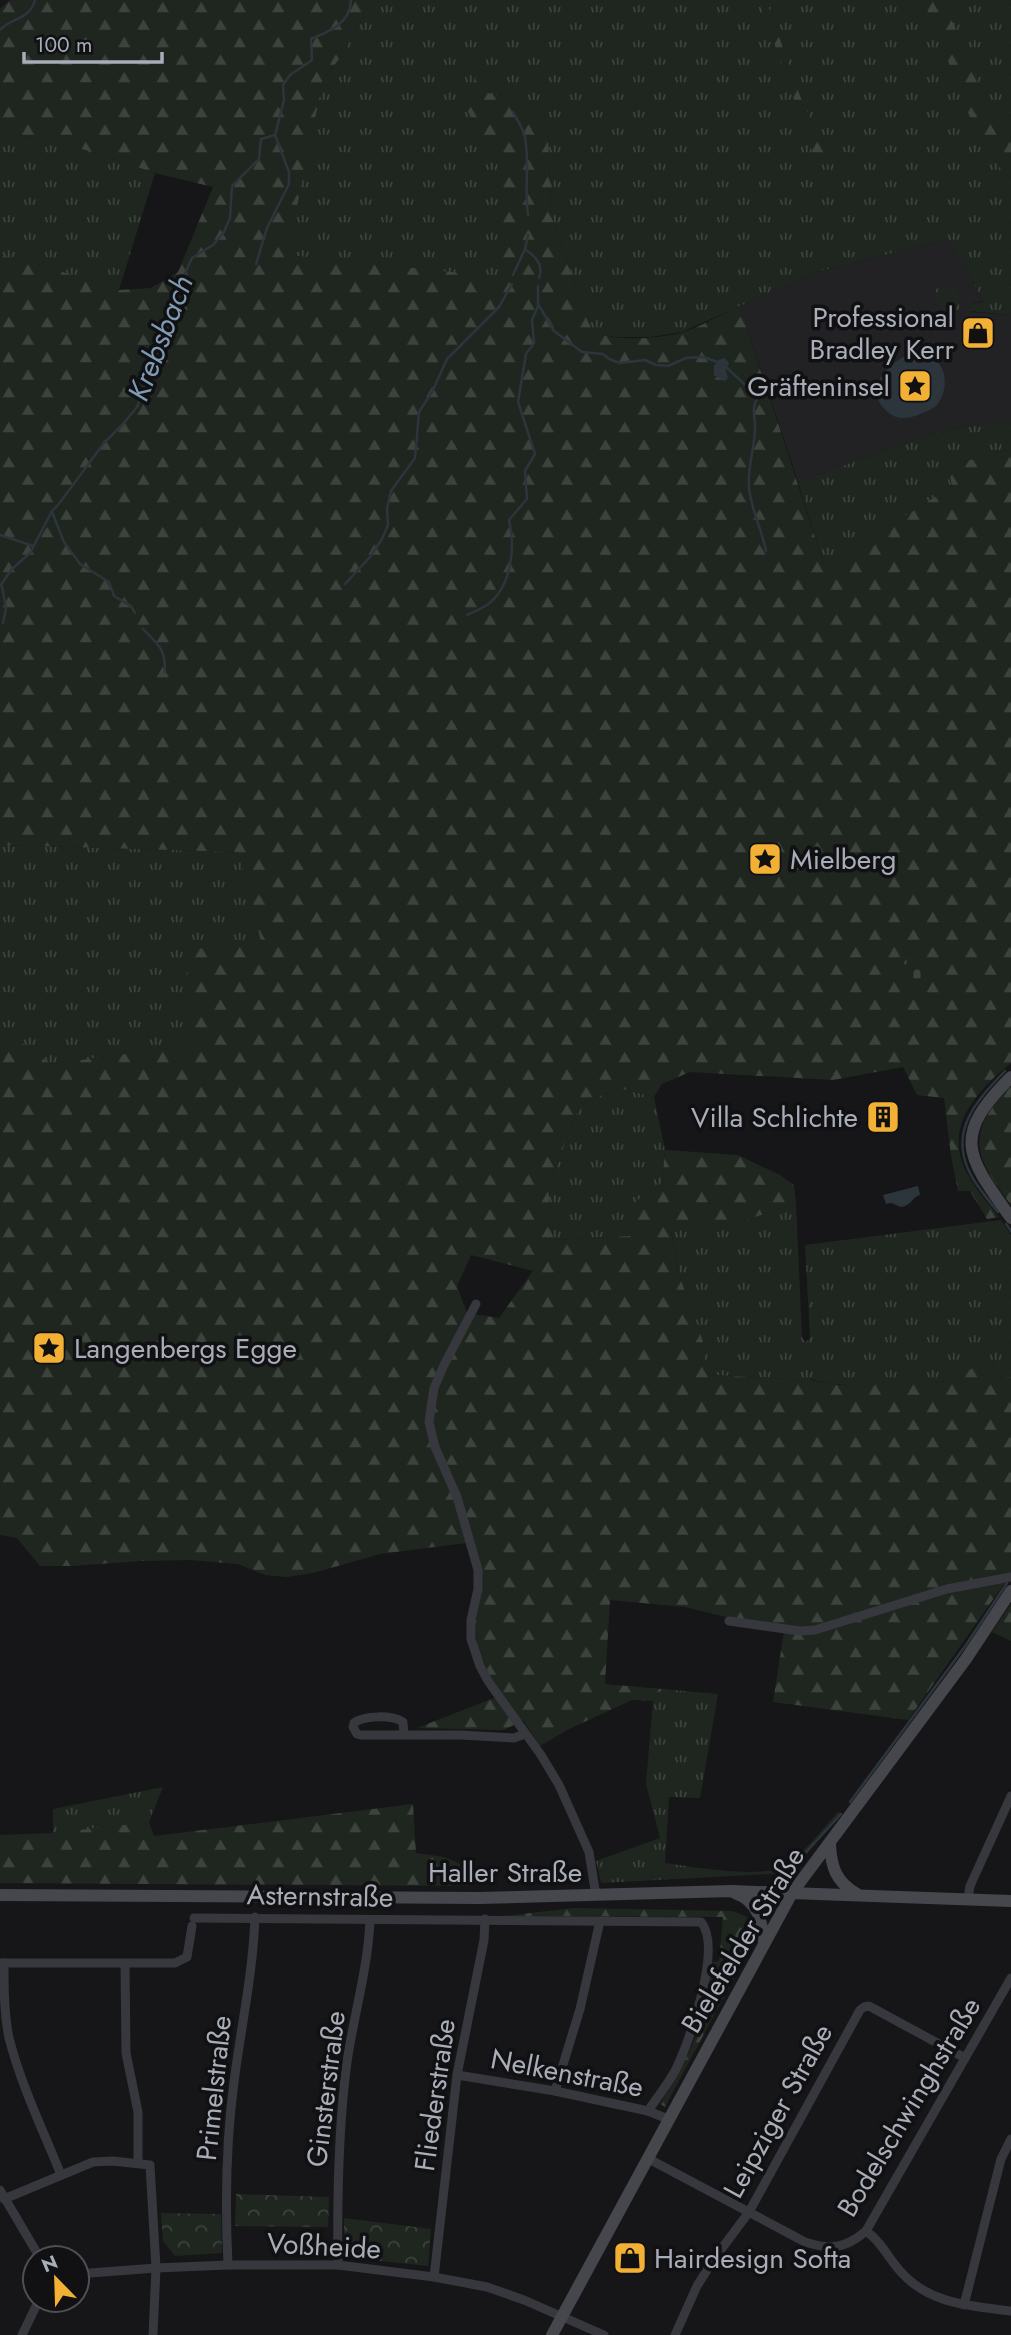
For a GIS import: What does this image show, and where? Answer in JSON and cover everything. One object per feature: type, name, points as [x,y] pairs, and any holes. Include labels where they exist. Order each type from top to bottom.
[{"type":"main road","points":[[1011,1077],[983,1107],[971,1136],[976,1166],[1011,1217]]},
{"type":"main road","name":"Bielefelder Straße","points":[[552,2335],[792,1893],[966,1659],[1011,1591]]},
{"type":"main road","points":[[830,1844],[835,1874],[846,1888],[857,1894]]},
{"type":"main road","points":[[731,1891],[741,1895],[756,1909],[763,1926],[764,1943]]},
{"type":"main road","name":"Haller Straße","points":[[0,1895],[465,1898],[731,1891],[968,1898],[1011,1902]]},
{"type":"street","points":[[476,1304],[434,1388],[429,1422],[435,1447],[457,1497],[478,1570],[478,1589],[470,1629],[474,1651],[488,1681],[555,1777],[589,1852],[596,1896]]},
{"type":"street","points":[[729,1622],[815,1630],[947,1589],[1011,1577]]},
{"type":"street","points":[[404,1734],[403,1722],[396,1718],[361,1718],[353,1727],[357,1734],[361,1735],[514,1738],[525,1734]]},
{"type":"street","points":[[968,1898],[970,1886],[1011,1796]]},
{"type":"street","name":"Asternstraße","points":[[125,1964],[175,1964],[187,1957],[193,1922],[255,1917],[370,1920],[695,1920],[701,1922],[707,1930],[707,1962],[703,1990],[693,2028],[674,2072],[648,2112]]},
{"type":"street","name":"Primelstraße","points":[[228,2265],[226,2182],[231,2113],[254,1950],[255,1917]]},
{"type":"street","name":"Fliederstraße","points":[[434,2277],[457,2075],[484,1940],[485,1919]]},
{"type":"street","name":"Ginsterstraße","points":[[338,2266],[338,2143],[347,2061],[369,1953],[370,1920]]},
{"type":"street","points":[[555,2091],[580,2009],[600,1921]]},
{"type":"street","points":[[61,2175],[9,2036],[2,1963],[125,1964],[126,2053],[138,2112],[138,2164]]},
{"type":"street","name":"Bodelschwinghstraße","points":[[647,2158],[805,2242],[825,2249],[842,2246],[866,2231],[1011,1978]]},
{"type":"street","name":"Leipziger Straße","points":[[675,2335],[697,2286],[749,2212],[853,2022],[864,2007],[869,2006],[965,2058]]},
{"type":"street","name":"Nelkenstraße","points":[[457,2075],[555,2091],[668,2119]]},
{"type":"street","points":[[964,2305],[1001,2159],[1011,2139]]},
{"type":"street","points":[[32,2244],[2,2194],[93,2162],[150,2165],[156,2268],[153,2335]]},
{"type":"street","points":[[866,2231],[873,2235],[902,2274],[924,2291],[944,2301],[1011,2311]]},
{"type":"street","name":"Voßheide","points":[[91,2273],[228,2265],[338,2266],[434,2277],[487,2287],[604,2335]]},
{"type":"street","points":[[22,2335],[31,2314]]},
{"type":"shaded area","points":[[947,236],[983,301],[972,303],[971,312],[1011,315],[1011,421],[939,431],[798,482],[740,306],[816,272],[942,241]]},
{"type":"shaded area","points":[[916,352],[933,358],[943,371],[945,379],[942,397],[935,407],[918,415],[901,418],[895,417],[882,406],[877,397],[877,387],[887,369]],"holes":[[[923,372],[929,385],[927,396],[918,403],[905,401],[901,382],[910,373]]]},
{"type":"shaded area","points":[[725,358],[729,363],[726,370],[728,378],[724,381],[714,375],[714,366],[718,360]]},
{"type":"shaded area","points":[[918,1186],[920,1195],[907,1205],[901,1207],[886,1204],[883,1195]]},
{"type":"green space","points":[[10,0],[372,0],[343,54],[323,80],[287,255],[500,277],[500,168],[464,105],[477,74],[488,93],[528,102],[548,130],[551,215],[588,322],[594,330],[607,336],[628,338],[672,335],[740,306],[825,568],[952,486],[948,466],[1011,449],[1011,1063],[987,1085],[967,1111],[959,1140],[960,1156],[967,1173],[999,1217],[987,1219],[970,1191],[958,1191],[944,1098],[917,1095],[903,1067],[833,1080],[690,1072],[662,1084],[654,1097],[619,1088],[580,1104],[548,1187],[553,1240],[630,1236],[628,1207],[662,1183],[665,1150],[738,1155],[780,1175],[794,1185],[796,1203],[749,1219],[671,1232],[681,1280],[705,1347],[705,1370],[710,1375],[806,1380],[810,1378],[813,1381],[840,1385],[944,1382],[992,1359],[996,1378],[1011,1377],[1011,1574],[908,1720],[773,1702],[784,1631],[685,1607],[610,1600],[605,1684],[662,1689],[653,1701],[632,1700],[569,1729],[540,1746],[523,1720],[504,1730],[417,1728],[502,1695],[491,1679],[477,1647],[475,1621],[483,1579],[474,1542],[380,1554],[313,1573],[287,1577],[265,1575],[238,1564],[190,1560],[40,1566],[17,1538],[0,1535],[0,1027],[51,1064],[191,1045],[185,949],[262,946],[239,852],[0,845],[0,255],[32,262],[119,290],[151,288],[178,272],[213,187],[155,173],[64,143],[0,132],[0,9]],"holes":[[[471,1255],[533,1271],[499,1318],[467,1313],[457,1286]]]},
{"type":"green space","points":[[372,0],[1011,0],[1011,315],[969,311],[969,304],[983,302],[982,298],[947,237],[942,241],[816,272],[682,332],[650,337],[600,334],[593,330],[588,322],[551,215],[548,130],[528,102],[488,93],[464,105],[500,168],[501,278],[286,255],[323,80],[343,54]]},
{"type":"green space","points":[[759,0],[766,0],[800,96],[830,165],[818,162],[813,154]]},
{"type":"green space","points":[[923,0],[942,0],[971,62],[981,93],[998,125],[1011,141],[1011,172],[1007,174],[997,165],[980,137]]},
{"type":"green space","points":[[0,132],[64,143],[155,173],[119,290],[32,262],[0,255]]},
{"type":"green space","points":[[956,284],[960,309],[946,312],[936,303],[936,289]]},
{"type":"green space","points":[[1011,421],[1011,449],[948,466],[952,486],[825,568],[798,482],[939,431]]},
{"type":"green space","points":[[0,845],[240,852],[262,947],[192,1045],[51,1064],[0,1027]]},
{"type":"green space","points":[[906,959],[926,969],[919,984],[899,974]]},
{"type":"green space","points":[[1011,1086],[1011,1205],[989,1172],[979,1145],[986,1118]]},
{"type":"green space","points":[[619,1088],[654,1097],[665,1150],[662,1183],[629,1207],[630,1236],[552,1240],[548,1187],[580,1104]]},
{"type":"green space","points":[[796,1203],[802,1338],[806,1342],[810,1338],[805,1245],[1001,1220],[1011,1235],[1011,1377],[996,1378],[992,1359],[960,1376],[941,1382],[914,1384],[852,1385],[833,1384],[810,1378],[806,1380],[710,1375],[705,1370],[705,1347],[681,1280],[671,1231],[749,1219]]},
{"type":"green space","points":[[1011,1604],[1011,1641],[992,1632]]},
{"type":"green space","points":[[662,1689],[718,1694],[700,1798],[669,1797],[665,1863],[726,1871],[773,1870],[784,1866],[798,1855],[838,1812],[841,1813],[798,1864],[787,1873],[601,1883],[596,1861],[660,1838],[646,1784],[653,1701]]},
{"type":"green space","points":[[163,1787],[149,1822],[53,1833],[53,1809]]},
{"type":"green space","points":[[413,1804],[416,1853],[444,1857],[463,1865],[464,1882],[469,1883],[469,1886],[0,1883],[0,1835],[53,1833],[149,1822],[154,1836]]},
{"type":"green space","points":[[574,1908],[732,1911],[747,1917],[753,1925],[748,1952],[665,2107],[660,2104],[699,2030],[712,1962],[719,1961],[723,1917],[503,1916]]},
{"type":"green space","points":[[236,2194],[329,2197],[328,2227],[235,2226]]},
{"type":"green space","points":[[161,2213],[221,2214],[222,2253],[175,2256],[163,2241]]},
{"type":"green space","points":[[344,2218],[431,2229],[428,2266],[344,2257]]},
{"type":"waterway","name":"Krebsbach","points":[[0,30],[25,15],[35,0]]},
{"type":"waterway","name":"Krebsbach","points":[[256,264],[267,228],[289,184],[289,172],[275,135],[284,100],[283,85],[290,75],[312,60],[311,39],[338,26],[347,15],[351,0]]},
{"type":"waterway","name":"Krebsbach","points":[[513,112],[525,137],[528,215]]},
{"type":"waterway","name":"Krebsbach","points":[[0,586],[12,569],[30,553],[52,511],[104,443],[137,407],[157,352],[166,336],[176,293],[192,258],[213,245],[224,232],[230,218],[232,186],[259,159],[261,139],[275,135]]},
{"type":"waterway","name":"Krebsbach","points":[[513,275],[525,249],[528,235]]},
{"type":"waterway","name":"Krebsbach","points":[[526,250],[538,262],[539,278]]},
{"type":"waterway","name":"Krebsbach","points":[[345,584],[370,557],[382,539],[388,525],[387,508],[391,491],[415,458],[419,412],[432,392],[447,359],[499,307],[512,284]]},
{"type":"waterway","name":"Krebsbach","points":[[538,286],[538,304],[554,331],[582,352],[603,354],[620,363],[645,360],[668,366],[686,358],[704,357],[717,362]]},
{"type":"waterway","name":"Krebsbach","points":[[467,615],[487,605],[502,588],[510,567],[512,543],[509,520],[527,499],[525,471],[535,454],[518,402],[526,354],[534,343],[532,320],[538,306]]},
{"type":"waterway","name":"Krebsbach","points":[[726,367],[758,397],[754,408],[755,435],[749,488],[766,551]]},
{"type":"waterway","name":"Krebsbach","points":[[52,512],[64,542],[80,564],[109,582],[114,596],[131,606],[135,613]]},
{"type":"waterway","name":"Krebsbach","points":[[0,535],[33,546]]},
{"type":"waterway","name":"Krebsbach","points":[[2,586],[6,608],[3,623]]},
{"type":"waterway","name":"Krebsbach","points":[[143,629],[162,652],[165,672]]},
{"type":"waterway","points":[[998,1212],[972,1177],[962,1146],[968,1119],[984,1094],[1005,1071]]},
{"type":"waterway","points":[[1006,1224],[1011,1231]]},
{"type":"waterway","points":[[850,1802],[966,1645],[1007,1583]]},
{"type":"waterway","points":[[797,1862],[841,1814]]},
{"type":"place","name":"Professional Bradley Kerr","points":[[978,333]]},
{"type":"place","name":"Gräfteninsel","points":[[915,386]]},
{"type":"place","name":"Mielberg","points":[[765,859]]},
{"type":"place","name":"Villa Schlichte","points":[[883,1117]]},
{"type":"place","name":"Langenbergs Egge","points":[[49,1348]]},
{"type":"place","name":"Hairdesign Softa","points":[[630,2258]]}]
